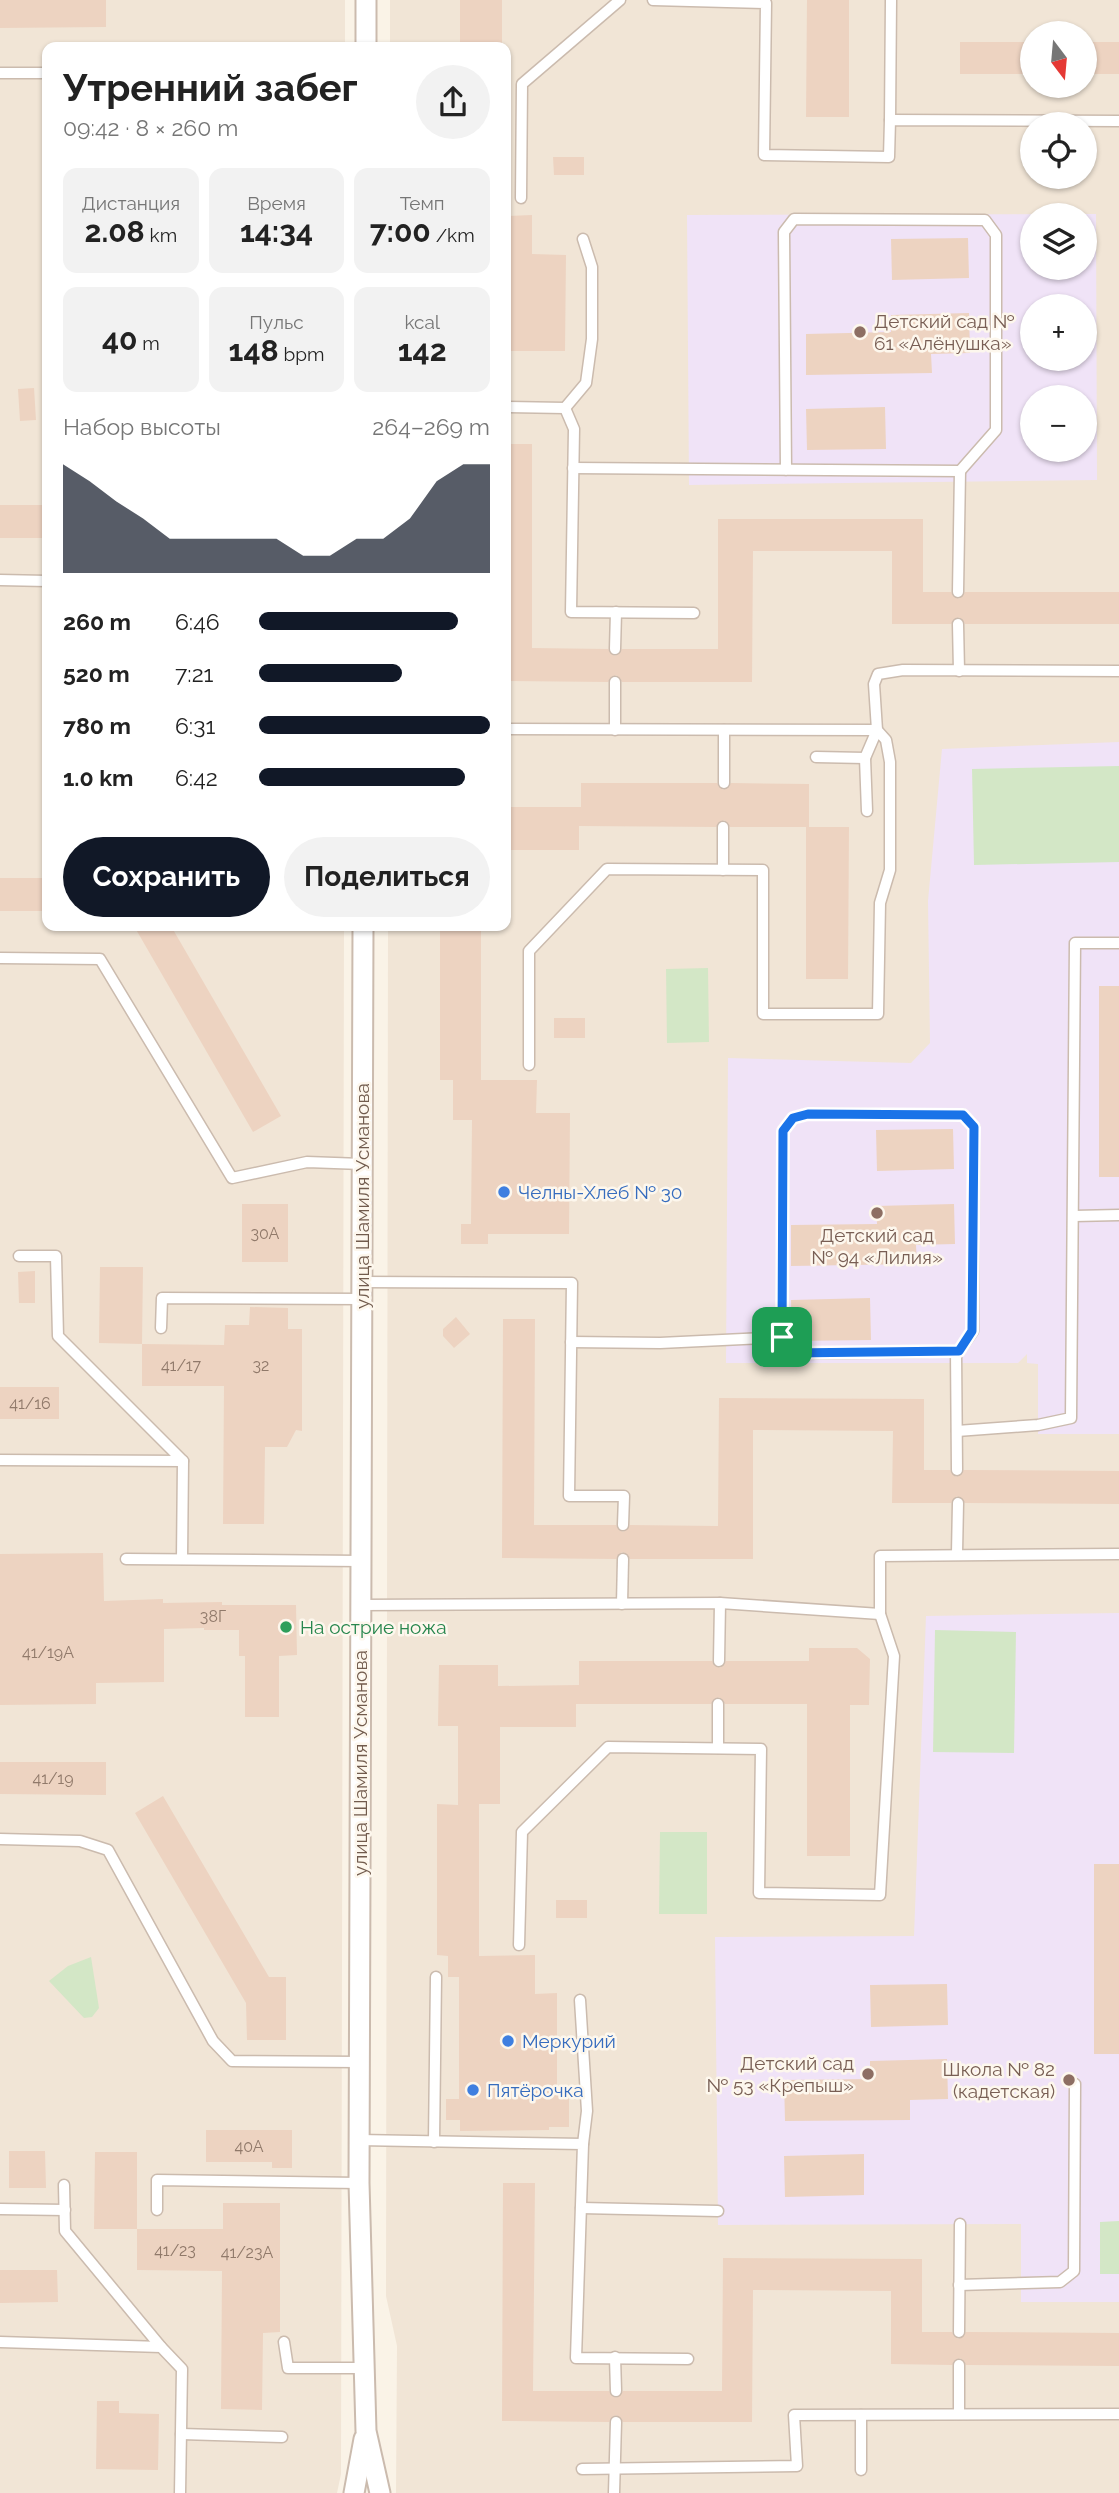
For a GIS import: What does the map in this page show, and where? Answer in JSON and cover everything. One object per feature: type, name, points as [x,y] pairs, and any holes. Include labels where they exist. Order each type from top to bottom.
[{"type":"street","points":[[366,0],[366,42]]},
{"type":"street","name":"улица Шамиля Усманова","points":[[363,931],[359,2183],[366,2431],[380,2493]]},
{"type":"street","name":"улица Шамиля Усманова","points":[[355,2493],[366,2431]]},
{"type":"lane","points":[[521,198],[522,84],[620,0]]},
{"type":"lane","points":[[653,0],[766,3],[764,155],[889,157],[891,0]]},
{"type":"lane","points":[[0,73],[42,73]]},
{"type":"lane","points":[[890,120],[1119,121]]},
{"type":"lane","points":[[786,470],[784,232],[794,219],[985,220],[996,234],[996,430],[961,471],[958,592]]},
{"type":"lane","points":[[565,408],[586,383],[593,339],[592,267],[583,239]]},
{"type":"lane","points":[[511,407],[565,408]]},
{"type":"lane","points":[[565,408],[574,429],[571,612],[694,613]]},
{"type":"lane","points":[[573,468],[961,471]]},
{"type":"lane","points":[[0,580],[42,581]]},
{"type":"lane","points":[[615,649],[616,612]]},
{"type":"lane","points":[[958,624],[960,671]]},
{"type":"lane","points":[[867,811],[865,758],[877,730],[874,684],[878,674],[903,670],[1119,671]]},
{"type":"lane","points":[[615,682],[615,730]]},
{"type":"lane","points":[[511,729],[877,730],[886,740],[890,762],[890,870],[880,902],[878,1014],[763,1014],[763,870],[607,869],[529,951],[529,1065]]},
{"type":"lane","points":[[724,730],[724,783]]},
{"type":"lane","points":[[816,757],[865,758]]},
{"type":"lane","points":[[723,827],[723,870]]},
{"type":"lane","points":[[957,1431],[1038,1424],[1071,1418],[1075,943],[1119,943]]},
{"type":"lane","points":[[0,958],[100,959],[232,1178],[307,1163],[362,1164]]},
{"type":"lane","points":[[956,1351],[789,1353],[782,1337],[783,1131],[793,1118],[808,1114],[963,1115],[974,1127],[972,1331],[956,1351],[957,1470]]},
{"type":"lane","points":[[1074,1216],[1119,1215]]},
{"type":"lane","points":[[19,1256],[56,1256],[58,1336],[183,1461],[182,1559]]},
{"type":"lane","points":[[161,1328],[162,1298],[572,1283],[569,1496],[624,1496],[623,1525]]},
{"type":"lane","points":[[571,1342],[660,1343],[782,1337]]},
{"type":"lane","points":[[0,1460],[183,1461]]},
{"type":"lane","points":[[957,1553],[958,1503]]},
{"type":"lane","points":[[519,1945],[522,1832],[608,1747],[761,1749],[759,1893],[880,1895],[894,1656],[880,1614],[880,1556],[957,1553],[1119,1554]]},
{"type":"lane","points":[[127,1559],[361,1561]]},
{"type":"lane","points":[[622,1604],[623,1559]]},
{"type":"lane","points":[[361,1605],[720,1603],[880,1614]]},
{"type":"lane","points":[[719,1661],[720,1603]]},
{"type":"lane","points":[[718,1704],[718,1748]]},
{"type":"lane","points":[[0,1839],[80,1841],[108,1850],[213,2041],[232,2062],[360,2062]]},
{"type":"lane","points":[[434,2142],[436,1977]]},
{"type":"lane","points":[[580,2000],[587,2111],[583,2144],[576,2358],[688,2359]]},
{"type":"lane","points":[[959,2285],[1060,2283],[1074,2271],[1075,2084]]},
{"type":"lane","points":[[359,2140],[583,2144]]},
{"type":"lane","points":[[157,2210],[157,2179],[359,2183]]},
{"type":"lane","points":[[64,2185],[65,2231],[182,2370],[180,2493]]},
{"type":"lane","points":[[581,2208],[718,2211]]},
{"type":"lane","points":[[0,2209],[65,2210]]},
{"type":"lane","points":[[958,2332],[960,2224]]},
{"type":"lane","points":[[0,2342],[161,2347]]},
{"type":"lane","points":[[284,2342],[288,2368],[364,2368]]},
{"type":"lane","points":[[615,2357],[616,2391]]},
{"type":"lane","points":[[959,2364],[959,2414]]},
{"type":"lane","points":[[582,2469],[797,2466],[794,2415],[1119,2414]]},
{"type":"lane","points":[[861,2415],[861,2470]]},
{"type":"lane","points":[[614,2493],[616,2422]]},
{"type":"lane","points":[[181,2434],[282,2437]]},
{"type":"shaded area","points":[[0,0],[345,0],[345,42],[42,42],[42,931],[344,931],[341,2474],[337,2493],[0,2493]]},
{"type":"shaded area","points":[[390,0],[1119,0],[1119,2493],[396,2493],[397,2346],[386,2296],[388,931],[511,931],[511,42],[390,42]]},
{"type":"shaded area","name":"Детский сад № 61 «Алёнушка»","points":[[1020,214],[1020,280],[1096,280],[1096,294],[1020,294],[1020,371],[1097,371],[1097,385],[1020,385],[1020,462],[1097,462],[1097,480],[689,485],[687,215]]},
{"type":"shaded area","points":[[1119,742],[1119,1434],[1038,1434],[1038,1364],[1027,1363],[1027,1354],[1018,1363],[726,1363],[728,1058],[911,1063],[930,1043],[928,901],[942,749]]},
{"type":"shaded area","points":[[1119,1613],[1119,2302],[1021,2302],[1021,2224],[718,2225],[715,1937],[914,1936],[926,1616]]},
{"type":"green space","points":[[1119,766],[1119,862],[974,865],[972,769]]},
{"type":"green space","points":[[708,968],[709,1042],[667,1043],[666,969]]},
{"type":"green space","points":[[935,1630],[1016,1632],[1014,1753],[933,1752]]},
{"type":"green space","points":[[660,1832],[707,1832],[707,1914],[659,1914]]},
{"type":"green space","points":[[91,1957],[99,2008],[92,2017],[84,2018],[49,1981],[68,1966]]},
{"type":"green space","points":[[1119,2221],[1119,2274],[1100,2274],[1100,2222]]},
{"type":"building","points":[[0,0],[106,0],[106,27],[0,28]]},
{"type":"building","points":[[460,0],[502,0],[502,42],[460,42]]},
{"type":"building","points":[[807,0],[849,0],[849,117],[806,117]]},
{"type":"building","points":[[960,42],[1020,42],[1020,74],[960,74]]},
{"type":"building","points":[[1097,42],[1119,42],[1119,74],[1097,74]]},
{"type":"building","points":[[553,157],[584,157],[584,175],[554,175]]},
{"type":"building","points":[[532,215],[532,254],[566,255],[565,351],[511,351],[511,216]]},
{"type":"building","points":[[968,238],[969,278],[892,280],[891,239]]},
{"type":"building","points":[[969,313],[970,353],[931,354],[932,373],[806,375],[806,334],[891,332],[891,315]]},
{"type":"building","points":[[34,388],[36,420],[20,421],[18,389]]},
{"type":"building","points":[[885,407],[886,449],[807,450],[806,409]]},
{"type":"building","points":[[511,444],[532,444],[532,648],[608,649],[615,656],[622,649],[718,649],[718,519],[923,519],[923,592],[951,592],[959,599],[965,592],[1119,592],[1119,624],[965,624],[959,617],[951,624],[892,624],[892,551],[753,551],[752,682],[622,682],[616,675],[608,682],[511,681]]},
{"type":"building","points":[[0,505],[42,505],[42,538],[0,538]]},
{"type":"building","points":[[581,783],[717,783],[723,790],[731,783],[809,784],[809,827],[730,827],[724,820],[716,827],[579,826],[579,850],[511,850],[511,807],[581,807]]},
{"type":"building","points":[[806,827],[849,827],[848,979],[806,979]]},
{"type":"building","points":[[0,878],[42,878],[42,911],[0,911]]},
{"type":"building","points":[[137,931],[174,931],[281,1116],[253,1132]]},
{"type":"building","points":[[440,931],[481,931],[481,1080],[537,1080],[536,1113],[570,1113],[569,1234],[488,1234],[488,1244],[461,1244],[461,1224],[471,1224],[472,1120],[453,1120],[453,1080],[440,1080]]},
{"type":"building","points":[[1099,986],[1119,986],[1119,1177],[1099,1177]]},
{"type":"building","points":[[554,1018],[585,1018],[585,1038],[554,1038]]},
{"type":"building","points":[[953,1129],[954,1169],[877,1171],[876,1130]]},
{"type":"building","points":[[242,1204],[288,1204],[288,1262],[242,1262]]},
{"type":"building","points":[[954,1204],[955,1244],[916,1245],[917,1264],[791,1266],[791,1225],[877,1224],[876,1206]]},
{"type":"building","points":[[100,1267],[143,1267],[142,1344],[99,1343]]},
{"type":"building","points":[[35,1271],[35,1303],[19,1303],[18,1272]]},
{"type":"building","points":[[870,1298],[871,1340],[792,1341],[791,1300]]},
{"type":"building","points":[[250,1307],[288,1308],[288,1329],[302,1329],[302,1431],[296,1430],[287,1447],[265,1447],[264,1524],[223,1524],[224,1386],[142,1386],[142,1344],[224,1345],[225,1325],[249,1325]]},
{"type":"building","points":[[456,1317],[470,1334],[454,1348],[443,1336],[443,1329]]},
{"type":"building","points":[[503,1319],[535,1319],[534,1525],[616,1525],[623,1532],[630,1525],[718,1526],[719,1398],[924,1399],[924,1470],[950,1470],[956,1477],[964,1470],[1119,1471],[1119,1504],[965,1503],[957,1496],[951,1503],[892,1503],[893,1431],[753,1430],[753,1559],[630,1559],[622,1552],[616,1559],[502,1558]]},
{"type":"building","points":[[0,1387],[59,1387],[59,1419],[0,1419]]},
{"type":"building","points":[[103,1553],[104,1601],[163,1599],[163,1603],[296,1605],[297,1655],[279,1656],[279,1717],[245,1717],[245,1656],[239,1656],[239,1630],[204,1628],[164,1629],[164,1682],[96,1683],[96,1704],[0,1705],[0,1554]]},
{"type":"building","points":[[809,1648],[857,1648],[870,1659],[869,1705],[850,1705],[850,1856],[807,1856],[807,1704],[725,1704],[719,1697],[711,1704],[576,1704],[576,1727],[500,1727],[500,1804],[479,1804],[479,1956],[535,1955],[535,1994],[557,1993],[557,2089],[569,2089],[569,2127],[549,2127],[549,2130],[460,2131],[460,2120],[446,2120],[446,2099],[459,2099],[459,1977],[448,1977],[448,1956],[437,1955],[437,1804],[458,1805],[458,1726],[438,1726],[439,1665],[498,1665],[498,1686],[579,1685],[579,1661],[712,1661],[720,1668],[726,1661],[809,1661]]},
{"type":"building","points":[[0,1762],[106,1762],[106,1795],[0,1794]]},
{"type":"building","points":[[163,1796],[269,1977],[286,1977],[286,2040],[247,2040],[246,2003],[135,1813]]},
{"type":"building","points":[[1094,1864],[1119,1864],[1119,2054],[1094,2054]]},
{"type":"building","points":[[556,1900],[587,1900],[587,1918],[556,1918]]},
{"type":"building","points":[[947,1984],[948,2025],[871,2027],[870,1985]]},
{"type":"building","points":[[947,2059],[948,2099],[910,2100],[910,2120],[785,2121],[784,2080],[870,2079],[870,2061]]},
{"type":"building","points":[[206,2130],[292,2130],[292,2168],[272,2168],[272,2162],[206,2162]]},
{"type":"building","points":[[9,2151],[45,2151],[46,2188],[9,2188]]},
{"type":"building","points":[[95,2152],[137,2152],[137,2229],[94,2229]]},
{"type":"building","points":[[864,2154],[864,2195],[785,2197],[784,2156]]},
{"type":"building","points":[[503,2183],[535,2183],[533,2391],[609,2391],[616,2398],[623,2391],[722,2391],[723,2258],[922,2259],[922,2332],[952,2332],[958,2339],[966,2332],[1119,2333],[1119,2366],[966,2365],[960,2358],[952,2365],[891,2364],[891,2291],[753,2290],[752,2422],[623,2422],[616,2415],[609,2422],[502,2421]]},
{"type":"building","points":[[223,2203],[280,2203],[280,2332],[263,2333],[262,2410],[221,2409],[222,2271],[137,2270],[137,2229],[223,2229]]},
{"type":"building","points":[[0,2270],[57,2270],[58,2302],[0,2303]]},
{"type":"building","points":[[97,2401],[119,2401],[119,2413],[159,2414],[158,2470],[96,2469]]},
{"type":"place","name":"Детский сад № 61 «Алёнушка»","points":[[860,332]]},
{"type":"place","name":"Челны-Хлеб № 30","points":[[504,1192]]},
{"type":"place","name":"Детский сад № 94 «Лилия»","points":[[877,1213]]},
{"type":"place","name":"На острие ножа","points":[[286,1627]]},
{"type":"place","name":"Меркурий","points":[[508,2041]]},
{"type":"place","name":"Детский сад № 53 «Крепыш»","points":[[868,2074]]},
{"type":"place","name":"Школа № 82 (кадетская)","points":[[1069,2080]]},
{"type":"place","name":"Пятёрочка","points":[[473,2090]]},
{"type":"route","points":[[808,1114],[963,1115],[974,1127],[972,1331],[959,1351],[789,1353],[782,1337],[783,1131],[793,1118],[808,1114]]}]
